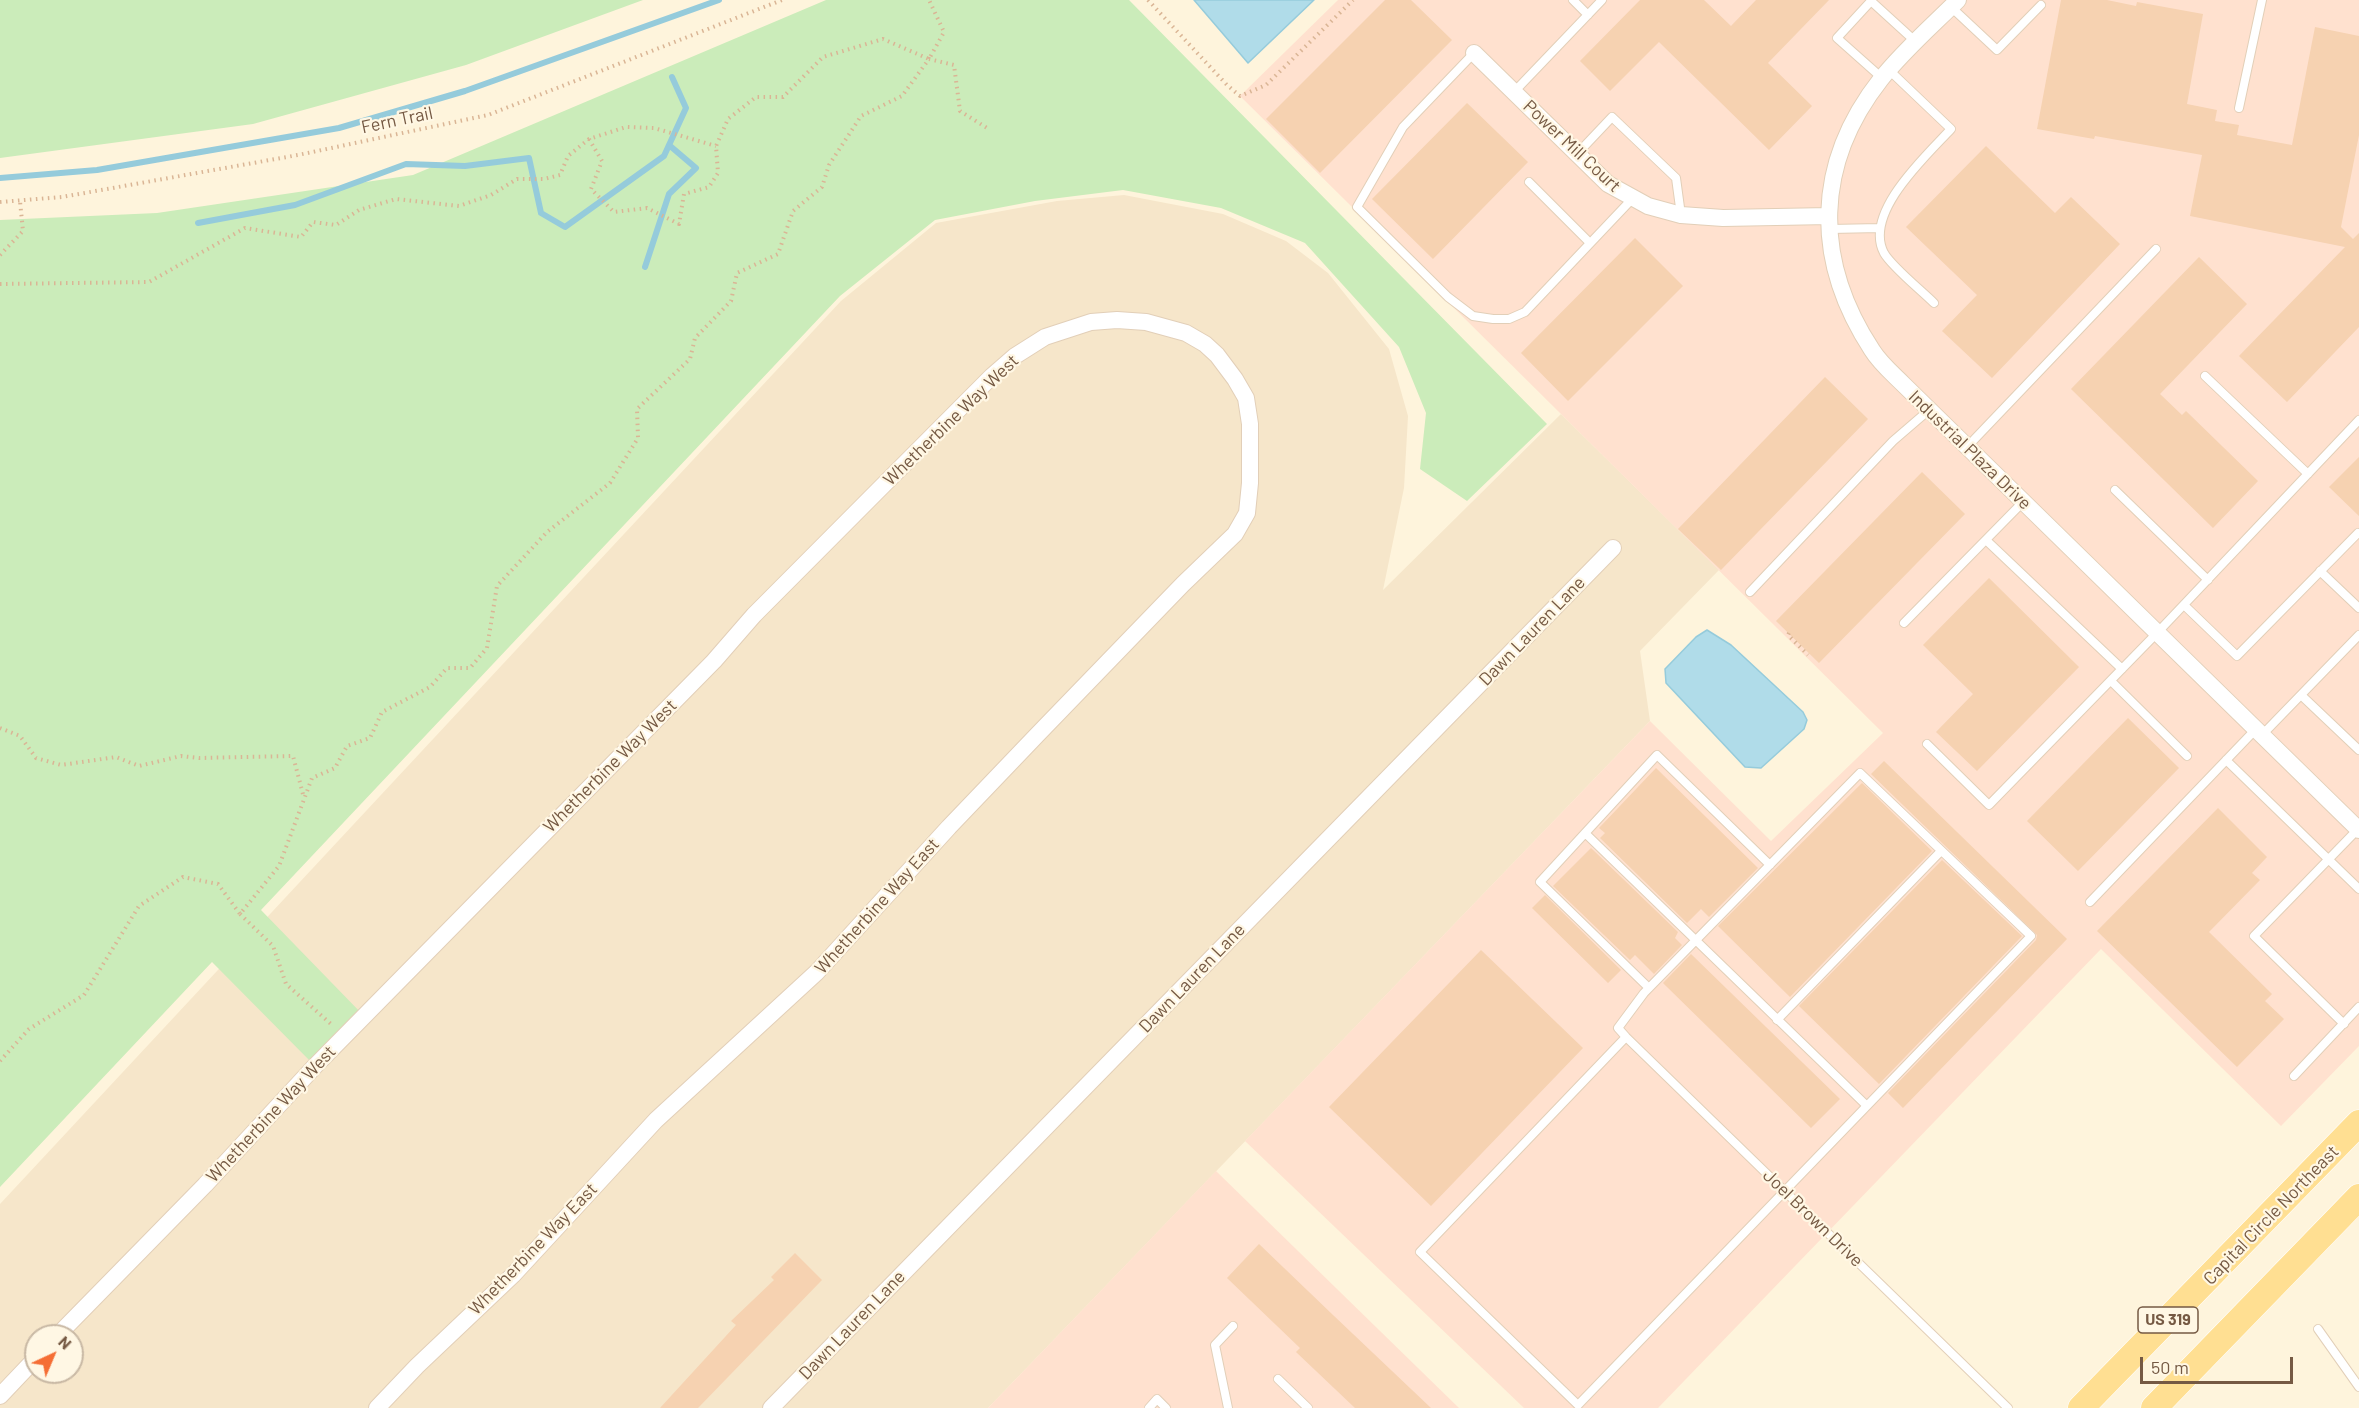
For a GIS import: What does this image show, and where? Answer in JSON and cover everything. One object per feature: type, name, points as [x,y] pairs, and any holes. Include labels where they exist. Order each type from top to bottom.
[{"type":"main road","name":"Capital Circle Northeast","points":[[2081,1408],[2359,1124]]},
{"type":"main road","name":"US 319","points":[[2154,1408],[2359,1197]]},
{"type":"street","name":"Industrial Plaza Drive","points":[[1955,4],[1886,74],[1851,127],[1838,158],[1831,189],[1829,223],[1834,269],[1848,310],[1873,353],[1929,410],[2358,829]]},
{"type":"street","name":"Power Mill Court","points":[[1474,53],[1608,184],[1648,206],[1681,214],[1723,218],[1829,223]]},
{"type":"street","name":"Whetherbine Way West","points":[[69,1324],[205,1185],[324,1058],[714,661],[754,615],[992,376],[1015,356],[1045,337],[1068,328],[1091,322],[1117,320],[1146,322],[1186,333],[1205,344],[1217,355]]},
{"type":"street","name":"Whetherbine Way East","points":[[377,1408],[417,1366],[513,1275],[656,1120],[817,972],[1021,752],[1183,584],[1235,534],[1247,513],[1250,483],[1250,424],[1246,398],[1217,355]]},
{"type":"street","name":"Dawn Lauren Lane","points":[[771,1408],[1613,548]]},
{"type":"street","points":[[0,1396],[24,1371]]},
{"type":"lane","points":[[1573,0],[1588,15]]},
{"type":"lane","points":[[1514,92],[1602,0]]},
{"type":"lane","points":[[1916,42],[1871,0],[1837,38],[1886,74],[1951,129],[1890,200],[1880,228],[1880,242],[1886,255],[1934,303]]},
{"type":"lane","points":[[2239,108],[2262,0]]},
{"type":"lane","points":[[1955,4],[1997,50],[2042,5]]},
{"type":"lane","points":[[1474,53],[1403,127],[1357,207],[1448,297],[1473,316],[1493,319],[1509,318],[1525,312],[1633,198]]},
{"type":"lane","points":[[1577,154],[1612,117],[1676,178],[1681,214]]},
{"type":"lane","points":[[1529,182],[1590,243]]},
{"type":"lane","points":[[1829,223],[1880,228]]},
{"type":"lane","points":[[1967,447],[2156,249]]},
{"type":"lane","points":[[2205,376],[2308,474]]},
{"type":"lane","points":[[1750,592],[1893,441],[1929,410]]},
{"type":"lane","points":[[1927,744],[1989,805],[2184,605],[2359,420]]},
{"type":"lane","points":[[2115,490],[2208,580]]},
{"type":"lane","points":[[1904,623],[2023,502]]},
{"type":"lane","points":[[2184,605],[2237,656],[2358,533]]},
{"type":"lane","points":[[1986,540],[2122,669]]},
{"type":"lane","points":[[2320,571],[2359,609]]},
{"type":"lane","points":[[2090,902],[2226,760],[2301,695],[2359,635]]},
{"type":"lane","points":[[2110,681],[2187,756]]},
{"type":"lane","points":[[2301,695],[2359,750]]},
{"type":"lane","points":[[1626,1037],[1420,1252],[1578,1405],[2031,936],[1860,773],[1650,988],[1540,882],[1657,755],[1770,864]]},
{"type":"lane","points":[[2226,760],[2359,889]]},
{"type":"lane","points":[[2344,1024],[2254,936],[2358,829]]},
{"type":"lane","points":[[1584,833],[1866,1106]]},
{"type":"lane","points":[[1777,1020],[1941,851]]},
{"type":"lane","name":"Joel Brown Drive","points":[[1650,988],[1618,1028],[2008,1408]]},
{"type":"lane","points":[[2294,1077],[2359,1007]]},
{"type":"lane","points":[[1228,1408],[1215,1345],[1233,1326]]},
{"type":"lane","points":[[2318,1329],[2359,1387]]},
{"type":"lane","points":[[1278,1379],[1308,1408]]},
{"type":"lane","points":[[1149,1408],[1157,1399],[1166,1408]]},
{"type":"path","name":"Fern Trail","points":[[0,202],[62,197],[287,157],[488,115],[783,0]]},
{"type":"path","points":[[240,914],[279,866],[312,778],[335,768],[347,746],[370,738],[382,712],[430,687],[447,668],[470,668],[488,648],[497,586],[547,532],[610,483],[638,438],[637,409],[690,359],[695,338],[731,300],[737,273],[778,254],[793,211],[822,187],[829,165],[861,116],[902,96],[929,59],[944,32],[929,0]]},
{"type":"path","points":[[1148,0],[1240,96],[1266,85],[1353,0]]},
{"type":"path","points":[[589,139],[603,161],[591,189],[614,212],[647,208],[680,224],[684,194],[709,187],[718,172],[716,146],[728,119],[756,97],[783,97],[823,57],[883,39],[929,59],[954,65],[960,111],[987,128]]},
{"type":"path","points":[[0,285],[149,282],[245,228],[301,237],[313,222],[336,225],[359,210],[396,200],[459,206],[491,195],[517,179],[560,175],[568,156],[589,139],[626,127],[654,128],[716,146]]},
{"type":"path","points":[[0,255],[23,231],[20,201]]},
{"type":"path","points":[[1789,633],[1788,635],[1808,655]]},
{"type":"path","points":[[0,728],[20,736],[36,758],[61,765],[116,757],[139,766],[181,756],[199,758],[293,756],[304,799]]},
{"type":"path","points":[[0,1061],[29,1029],[84,995],[139,906],[183,877],[218,884],[240,914],[273,946],[286,984],[331,1024]]},
{"type":"shaded area","points":[[1338,0],[2359,0],[2359,1046],[2281,1126],[2101,949],[1658,1408],[1524,1408],[1245,1141],[1650,721],[1771,841],[1883,733],[1240,96]]},
{"type":"shaded area","points":[[1124,195],[1223,214],[1286,241],[1328,273],[1389,349],[1408,416],[1404,488],[1383,590],[1561,414],[1719,570],[1640,651],[1650,721],[988,1408],[0,1408],[0,1204],[841,301],[936,223],[1057,201]]},
{"type":"shaded area","points":[[1216,1171],[1459,1408],[988,1408]]},
{"type":"green space","points":[[0,0],[643,0],[466,65],[253,124],[0,158]]},
{"type":"green space","points":[[826,0],[1129,0],[1547,424],[1467,501],[1420,469],[1426,413],[1399,347],[1305,243],[1221,208],[1123,190],[1035,201],[935,220],[840,296],[261,910],[364,1016],[315,1066],[212,962],[0,1187],[0,220],[157,213],[413,175]]},
{"type":"water","points":[[1194,0],[1314,0],[1248,63]]},
{"type":"water","points":[[1707,630],[1731,645],[1803,712],[1807,720],[1804,729],[1761,768],[1745,767],[1666,683],[1665,669],[1696,637]]},
{"type":"building","points":[[1385,0],[1411,0],[1452,40],[1320,173],[1266,119]]},
{"type":"building","points":[[1640,0],[1704,0],[1731,26],[1756,0],[1829,0],[1768,63],[1812,106],[1769,150],[1659,42],[1610,91],[1580,61]]},
{"type":"building","points":[[2061,0],[2107,0],[2136,6],[2137,2],[2203,14],[2187,104],[2217,110],[2215,121],[2239,125],[2237,135],[2292,145],[2315,27],[2359,36],[2359,135],[2341,227],[2353,239],[2359,233],[2359,327],[2287,402],[2239,356],[2345,247],[2190,216],[2202,155],[2095,136],[2094,139],[2037,129]]},
{"type":"building","points":[[1467,103],[1528,162],[1433,259],[1372,199]]},
{"type":"building","points":[[1986,146],[2055,213],[2071,197],[2120,244],[1992,378],[1942,331],[1977,295],[1906,227]]},
{"type":"building","points":[[1635,238],[1683,286],[1568,401],[1521,353]]},
{"type":"building","points":[[2199,257],[2247,304],[2160,394],[2182,415],[2186,411],[2258,481],[2213,528],[2071,389]]},
{"type":"building","points":[[1825,377],[1868,419],[1721,570],[1678,529]]},
{"type":"building","points":[[2359,457],[2359,516],[2329,487]]},
{"type":"building","points":[[1922,472],[1965,514],[1819,663],[1776,621]]},
{"type":"building","points":[[1989,578],[2079,667],[1977,771],[1936,732],[1973,694],[1923,645]]},
{"type":"building","points":[[2128,718],[2179,768],[2078,871],[2027,821]]},
{"type":"building","points":[[1884,761],[2067,939],[1903,1108],[1888,1093],[2036,940],[2037,935],[1871,774]]},
{"type":"building","points":[[1656,768],[1758,868],[1709,917],[1701,909],[1687,923],[1600,838],[1605,833],[1599,828]]},
{"type":"building","points":[[1862,783],[1932,851],[1790,997],[1718,926]]},
{"type":"building","points":[[2218,808],[2267,857],[2252,873],[2260,880],[2209,932],[2272,994],[2265,1001],[2284,1019],[2237,1067],[2097,931]]},
{"type":"building","points":[[1591,848],[1678,932],[1675,938],[1682,945],[1654,974],[1635,955],[1630,960],[1553,886]]},
{"type":"building","points":[[1942,860],[2022,936],[1879,1084],[1799,1006]]},
{"type":"building","points":[[1545,895],[1621,970],[1608,983],[1532,908]]},
{"type":"building","points":[[1481,950],[1583,1048],[1431,1206],[1329,1107]]},
{"type":"building","points":[[1691,954],[1840,1099],[1811,1128],[1663,983]]},
{"type":"building","points":[[1259,1244],[1431,1408],[1355,1408],[1296,1352],[1300,1348],[1227,1278]]},
{"type":"building","points":[[795,1253],[822,1280],[698,1408],[660,1408],[736,1325],[731,1321],[774,1280],[771,1277]]},
{"type":"waterway","points":[[0,178],[97,170],[339,128],[465,91],[719,0]]},
{"type":"waterway","points":[[198,223],[295,205],[406,164],[465,166],[529,158],[541,213],[565,227],[664,156],[686,108],[672,77]]},
{"type":"waterway","points":[[645,267],[669,194],[696,168],[669,145]]}]
